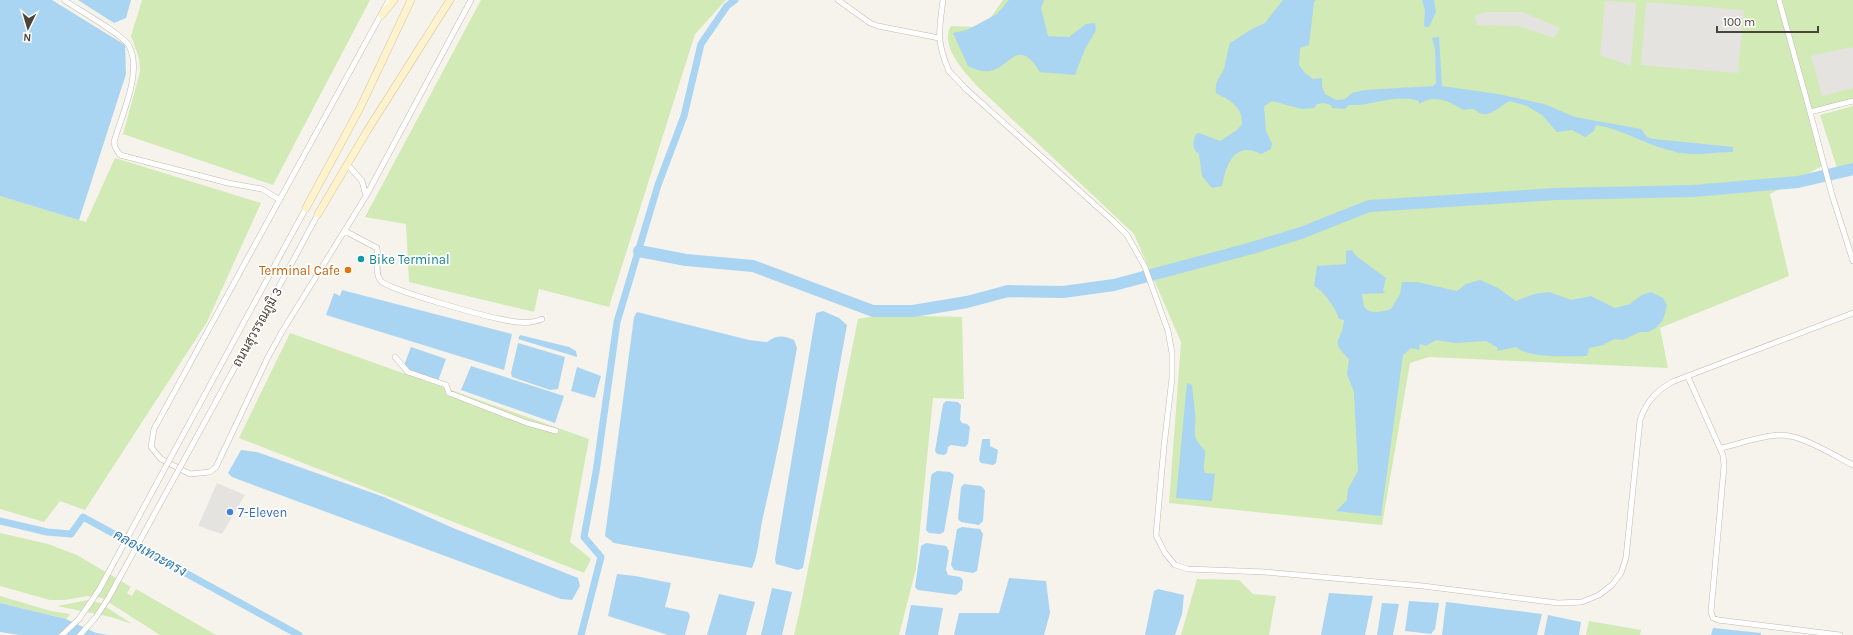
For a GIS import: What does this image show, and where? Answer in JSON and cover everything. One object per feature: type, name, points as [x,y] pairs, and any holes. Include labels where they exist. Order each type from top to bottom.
[{"type":"main road","points":[[382,15],[394,0]]},
{"type":"main road","name":"ถนนสุวรรณภูมิ 3","points":[[306,208],[360,108],[411,0]]},
{"type":"main road","name":"ถนนสุวรรณภูมิ 3","points":[[318,214],[347,164],[450,0]]},
{"type":"street","points":[[64,0],[118,34],[129,46],[134,62],[133,77],[128,99],[114,142],[120,155],[228,183],[262,189],[280,200]]},
{"type":"street","points":[[389,0],[152,433],[151,447],[161,459],[190,474],[210,472],[216,467],[268,357],[286,325],[366,196],[471,0]]},
{"type":"street","points":[[838,0],[870,23],[878,26],[939,38]]},
{"type":"street","points":[[943,0],[939,38],[940,52],[948,71],[966,89],[1113,221],[1127,235],[1145,268],[1168,331],[1172,353],[1172,378],[1156,535],[1165,553],[1175,565],[1188,569],[1265,572],[1423,586],[1558,604],[1582,602],[1598,595],[1612,585],[1621,573],[1626,558],[1640,420],[1643,410],[1659,389],[1672,382],[1853,313]]},
{"type":"street","points":[[1779,0],[1832,195],[1853,261]]},
{"type":"street","points":[[1810,112],[1853,102]]},
{"type":"street","points":[[347,164],[359,175],[364,186],[366,196]]},
{"type":"street","name":"ถนนสุวรรณภูมิ 3","points":[[62,635],[79,619],[99,590],[306,208]]},
{"type":"street","name":"ถนนสุวรรณภูมิ 3","points":[[80,635],[96,617],[109,597],[318,214]]},
{"type":"street","points":[[345,231],[377,248],[378,273],[381,280],[387,285],[498,319],[525,322],[536,322],[542,319]]},
{"type":"street","points":[[395,357],[408,372],[446,385],[449,393],[527,423],[556,431]]},
{"type":"street","points":[[1688,377],[1721,448],[1724,466],[1711,612],[1713,618],[1718,620],[1840,635]]},
{"type":"street","points":[[1721,448],[1771,436],[1788,436],[1820,448],[1853,465]]},
{"type":"green space","points":[[142,0],[370,0],[273,185],[123,134],[140,72],[139,58],[131,36]]},
{"type":"green space","points":[[481,0],[726,0],[695,34],[609,307],[539,289],[534,312],[409,282],[406,224],[365,217]]},
{"type":"green space","points":[[1003,0],[1853,0],[1853,101],[1810,112],[1824,165],[1770,194],[1789,276],[1660,328],[1668,368],[1429,357],[1410,363],[1382,525],[1169,503],[1181,342],[1134,234],[978,87],[955,59],[948,42],[948,34],[951,26],[976,27],[989,20]]},
{"type":"green space","points":[[1853,106],[1853,165],[1837,168],[1820,115]]},
{"type":"green space","points":[[115,158],[261,203],[207,322],[85,510],[60,501],[44,522],[0,509],[0,196],[86,222]]},
{"type":"green space","points":[[881,315],[962,317],[964,399],[933,398],[916,569],[899,635],[794,635],[858,319]]},
{"type":"green space","points":[[290,333],[589,439],[570,542],[591,559],[584,573],[239,438]]},
{"type":"green space","points":[[0,533],[48,544],[77,555],[131,587],[127,593],[132,596],[136,589],[216,635],[160,635],[102,598],[88,596],[65,600],[50,600],[0,586]]},
{"type":"green space","points":[[1197,579],[1239,580],[1253,594],[1276,596],[1269,635],[1181,635]]},
{"type":"green space","points":[[0,596],[51,611],[70,614],[66,619],[0,603]]},
{"type":"green space","points":[[88,600],[100,603],[132,624],[111,617],[57,606]]},
{"type":"green space","points":[[1589,621],[1641,630],[1640,635],[1586,635]]},
{"type":"shaded area","points":[[1605,1],[1636,3],[1631,66],[1600,55]]},
{"type":"shaded area","points":[[1646,2],[1744,10],[1738,73],[1641,65]]},
{"type":"shaded area","points":[[1485,12],[1523,12],[1560,28],[1554,38],[1519,26],[1477,25],[1475,16]]},
{"type":"shaded area","points":[[1851,47],[1853,48],[1853,88],[1822,96],[1811,56]]},
{"type":"shaded area","points":[[217,483],[245,495],[222,534],[198,526]]},
{"type":"water","points":[[0,0],[52,0],[125,45],[126,74],[79,220],[0,196]]},
{"type":"water","points":[[78,0],[131,0],[126,18],[114,23]]},
{"type":"water","points":[[1009,0],[1044,0],[1041,8],[1048,36],[1069,37],[1086,24],[1095,23],[1096,30],[1085,49],[1075,75],[1040,72],[1032,61],[1025,56],[1019,55],[996,69],[989,71],[981,71],[968,66],[953,33],[967,30],[997,14]]},
{"type":"water","points":[[1283,0],[1316,0],[1314,2],[1309,45],[1300,48],[1299,65],[1305,73],[1313,79],[1322,78],[1322,86],[1325,94],[1336,100],[1345,99],[1352,93],[1364,90],[1433,86],[1436,83],[1435,49],[1432,38],[1439,37],[1442,86],[1498,94],[1544,104],[1575,117],[1641,129],[1647,137],[1654,139],[1733,147],[1733,152],[1694,154],[1679,153],[1653,145],[1616,130],[1596,125],[1594,131],[1585,137],[1572,130],[1557,132],[1542,115],[1527,106],[1510,101],[1488,114],[1483,114],[1474,109],[1464,110],[1453,104],[1437,99],[1431,99],[1419,104],[1419,101],[1402,98],[1367,104],[1349,105],[1345,109],[1332,108],[1331,105],[1324,103],[1317,104],[1314,108],[1302,109],[1272,101],[1264,106],[1266,131],[1272,144],[1271,149],[1261,154],[1249,150],[1243,150],[1237,153],[1227,168],[1222,186],[1212,188],[1202,176],[1199,154],[1195,150],[1194,143],[1196,134],[1199,133],[1220,141],[1237,130],[1242,124],[1242,118],[1238,108],[1230,101],[1216,93],[1216,84],[1224,70],[1230,43],[1252,29],[1265,23]]},
{"type":"water","points":[[1422,0],[1434,0],[1436,12],[1429,27],[1425,27],[1424,25],[1425,10]]},
{"type":"water","points":[[1352,250],[1356,256],[1386,278],[1383,290],[1385,293],[1362,294],[1364,307],[1373,312],[1391,309],[1400,294],[1402,282],[1417,282],[1457,291],[1466,284],[1480,280],[1498,288],[1516,301],[1534,294],[1549,292],[1571,300],[1591,296],[1615,308],[1630,304],[1642,295],[1651,292],[1663,298],[1667,305],[1663,320],[1656,328],[1648,332],[1640,332],[1623,340],[1614,339],[1603,345],[1589,348],[1587,356],[1540,355],[1522,351],[1516,347],[1497,351],[1498,348],[1486,341],[1455,343],[1436,340],[1426,346],[1420,344],[1419,350],[1411,348],[1403,355],[1381,516],[1336,511],[1347,500],[1348,489],[1358,471],[1354,392],[1347,374],[1349,359],[1338,344],[1344,320],[1339,319],[1336,311],[1329,301],[1318,288],[1314,286],[1317,266],[1346,264],[1346,251]]},
{"type":"water","points":[[342,290],[512,334],[504,370],[326,315],[334,293],[340,296]]},
{"type":"water","points":[[823,311],[839,318],[847,325],[803,568],[798,570],[776,564],[775,559],[816,313]]},
{"type":"water","points":[[637,312],[749,340],[767,342],[780,336],[794,340],[797,348],[758,550],[752,568],[614,543],[605,536],[634,317]]},
{"type":"water","points":[[520,335],[569,347],[576,351],[577,357],[518,339]]},
{"type":"water","points":[[518,343],[565,357],[558,389],[550,390],[512,377],[511,373]]},
{"type":"water","points":[[411,347],[446,359],[438,381],[403,368]]},
{"type":"water","points":[[471,366],[564,396],[555,423],[461,390]]},
{"type":"water","points":[[577,367],[601,376],[595,398],[571,391]]},
{"type":"water","points":[[1187,383],[1192,385],[1195,413],[1195,436],[1205,450],[1204,471],[1205,473],[1215,474],[1212,501],[1176,498]]},
{"type":"water","points":[[946,401],[958,402],[961,405],[960,420],[962,423],[967,424],[970,427],[968,444],[965,447],[951,445],[948,447],[947,453],[944,455],[937,454],[935,451],[943,404]]},
{"type":"water","points":[[983,439],[990,439],[990,446],[998,450],[996,463],[993,465],[981,463],[979,460]]},
{"type":"water","points":[[241,450],[257,452],[384,497],[453,528],[578,578],[580,586],[572,600],[561,599],[232,477],[228,473]]},
{"type":"water","points":[[937,471],[950,472],[954,475],[944,532],[940,534],[929,533],[926,530],[931,477],[932,474]]},
{"type":"water","points":[[964,484],[981,486],[985,490],[983,521],[979,525],[961,522],[958,519],[961,487]]},
{"type":"water","points":[[962,527],[980,529],[983,534],[977,571],[973,573],[954,570],[951,565],[957,529]]},
{"type":"water","points":[[926,543],[946,546],[949,551],[946,570],[948,575],[960,577],[963,580],[962,590],[956,595],[918,590],[915,587],[921,546]]},
{"type":"water","points":[[617,574],[671,583],[665,607],[688,612],[690,616],[685,635],[668,635],[608,616]]},
{"type":"water","points":[[1009,578],[1046,581],[1050,613],[1044,635],[954,635],[959,613],[999,613]]},
{"type":"water","points":[[772,588],[792,592],[782,635],[761,635]]},
{"type":"water","points":[[1158,589],[1184,595],[1182,614],[1175,635],[1145,635],[1154,591]]},
{"type":"water","points":[[1329,593],[1373,596],[1365,635],[1321,635]]},
{"type":"water","points":[[719,594],[755,602],[746,635],[707,635]]},
{"type":"water","points":[[1409,601],[1439,603],[1435,629],[1431,634],[1405,631]]},
{"type":"water","points":[[1446,602],[1542,614],[1537,635],[1442,635]]},
{"type":"water","points":[[0,603],[66,619],[96,633],[108,635],[20,635],[0,632]]},
{"type":"water","points":[[1382,603],[1399,604],[1393,635],[1377,635]]},
{"type":"water","points":[[911,605],[943,608],[938,635],[905,635]]},
{"type":"water","points":[[1548,615],[1581,622],[1579,635],[1544,635]]},
{"type":"water","points":[[1713,628],[1761,633],[1761,635],[1711,635]]},
{"type":"waterway","points":[[581,635],[601,557],[584,537],[596,472],[617,322],[658,185],[684,116],[701,44],[727,6],[735,0]]},
{"type":"waterway","points":[[639,251],[686,260],[753,266],[873,311],[913,311],[967,302],[1008,291],[1063,292],[1114,285],[1252,248],[1301,233],[1369,206],[1556,194],[1693,191],[1798,182],[1853,169]]},
{"type":"waterway","name":"คลองเทวะตรง","points":[[0,521],[47,532],[71,534],[83,517],[299,635]]},
{"type":"place","name":"Bike Terminal","points":[[361,259]]},
{"type":"place","name":"Terminal Cafe","points":[[348,270]]},
{"type":"place","name":"7-Eleven","points":[[230,512]]}]
